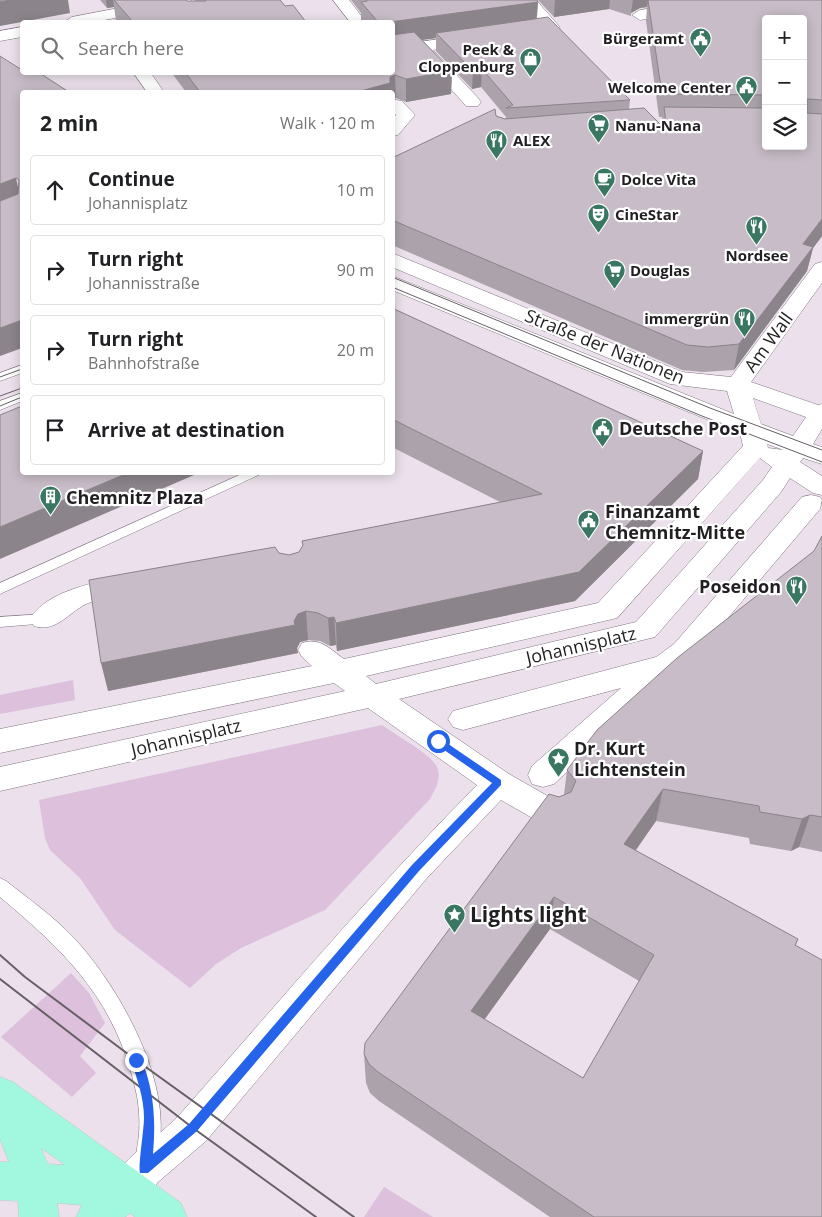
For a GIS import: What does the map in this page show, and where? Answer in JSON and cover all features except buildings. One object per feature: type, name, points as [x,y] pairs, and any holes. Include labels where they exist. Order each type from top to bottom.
[{"type":"main road","points":[[2,1097],[25,1194],[137,1179]]},
{"type":"main road","points":[[2,1097],[137,1179],[168,1217]]},
{"type":"main road","points":[[96,1217],[137,1179]]},
{"type":"street","points":[[96,20],[119,18],[184,0],[194,15]]},
{"type":"street","points":[[341,0],[356,20]]},
{"type":"street","points":[[527,0],[552,28],[533,30]]},
{"type":"street","points":[[640,15],[740,0]]},
{"type":"street","points":[[0,36],[20,32]]},
{"type":"street","points":[[395,51],[486,37]]},
{"type":"street","points":[[420,47],[472,102]]},
{"type":"street","points":[[144,75],[154,90]]},
{"type":"street","points":[[395,124],[401,110]]},
{"type":"street","name":"Straße der Nationen","points":[[395,260],[678,379],[722,380],[821,413]]},
{"type":"street","name":"Am Wall","points":[[751,432],[722,380],[822,268]]},
{"type":"street","name":"Straße der Nationen","points":[[395,284],[751,432],[807,448]]},
{"type":"street","points":[[807,448],[821,413]]},
{"type":"street","name":"Straße der Nationen","points":[[751,432],[807,448]]},
{"type":"street","name":"Johannisplatz","points":[[0,741],[338,671],[607,611],[733,473],[751,432]]},
{"type":"street","name":"Straße der Nationen","points":[[807,448],[816,495]]},
{"type":"street","name":"Johannisplatz","points":[[0,779],[372,696],[410,685],[645,630],[807,448]]},
{"type":"street","points":[[543,776],[675,658],[816,495]]},
{"type":"street","points":[[44,619],[66,603],[92,592],[148,582]]},
{"type":"street","name":"Johannisplatz","points":[[607,611],[645,630],[675,658]]},
{"type":"street","points":[[312,650],[372,696],[498,782],[554,815]]},
{"type":"street","points":[[463,719],[675,658]]},
{"type":"street","points":[[137,1179],[193,1128],[416,868],[498,782]]},
{"type":"lane","points":[[0,377],[20,370]]},
{"type":"lane","points":[[0,396],[20,389]]},
{"type":"lane","points":[[0,406],[20,398]]},
{"type":"lane","points":[[0,589],[252,475]]},
{"type":"lane","points":[[0,622],[44,619]]},
{"type":"lane","points":[[0,886],[66,942],[99,982],[113,1004],[147,1092],[150,1130],[137,1179]]},
{"type":"shaded area","points":[[73,680],[75,700],[0,714],[0,695]]},
{"type":"shaded area","points":[[382,725],[429,757],[434,763],[439,774],[430,799],[325,910],[241,948],[216,964],[190,988],[115,930],[80,878],[50,850],[45,838],[39,800]]},
{"type":"shaded area","points":[[71,973],[89,993],[105,1023],[80,1056],[96,1073],[72,1097],[1,1037]]},
{"type":"shaded area","points":[[384,1187],[433,1217],[364,1217]]},
{"type":"tram line","points":[[395,278],[710,408],[822,450]]},
{"type":"tram line","points":[[395,288],[702,416],[822,462]]},
{"type":"tram line","points":[[0,377],[20,370]]},
{"type":"tram line","points":[[0,396],[20,389]]},
{"type":"tram line","points":[[0,406],[20,398]]},
{"type":"tram line","points":[[0,955],[25,977],[136,1060],[354,1217]]},
{"type":"tram line","points":[[0,979],[193,1128],[316,1217]]},
{"type":"place","name":"Bürgeramt","points":[[700,57]]},
{"type":"place","name":"Peek & Cloppenburg","points":[[530,77]]},
{"type":"place","name":"Welcome Center","points":[[747,106]]},
{"type":"place","name":"Nanu-Nana","points":[[599,144]]},
{"type":"place","name":"ALEX","points":[[497,159]]},
{"type":"place","name":"Dolce Vita","points":[[605,198]]},
{"type":"place","name":"CineStar","points":[[599,233]]},
{"type":"place","name":"Nordsee","points":[[757,245]]},
{"type":"place","name":"Douglas","points":[[614,289]]},
{"type":"place","name":"immergrün","points":[[745,337]]},
{"type":"place","name":"Deutsche Post","points":[[603,447]]},
{"type":"place","name":"Chemnitz Plaza","points":[[50,516]]},
{"type":"place","name":"Finanzamt Chemnitz-Mitte","points":[[589,540]]},
{"type":"place","name":"Poseidon","points":[[797,605]]},
{"type":"place","name":"Dr. Kurt Lichtenstein","points":[[558,777]]},
{"type":"place","name":"Lights light","points":[[454,933]]},
{"type":"route","points":[[136,1060],[147,1092],[150,1116],[148,1153],[144,1169],[193,1128],[416,868],[498,782],[438,741]]}]
